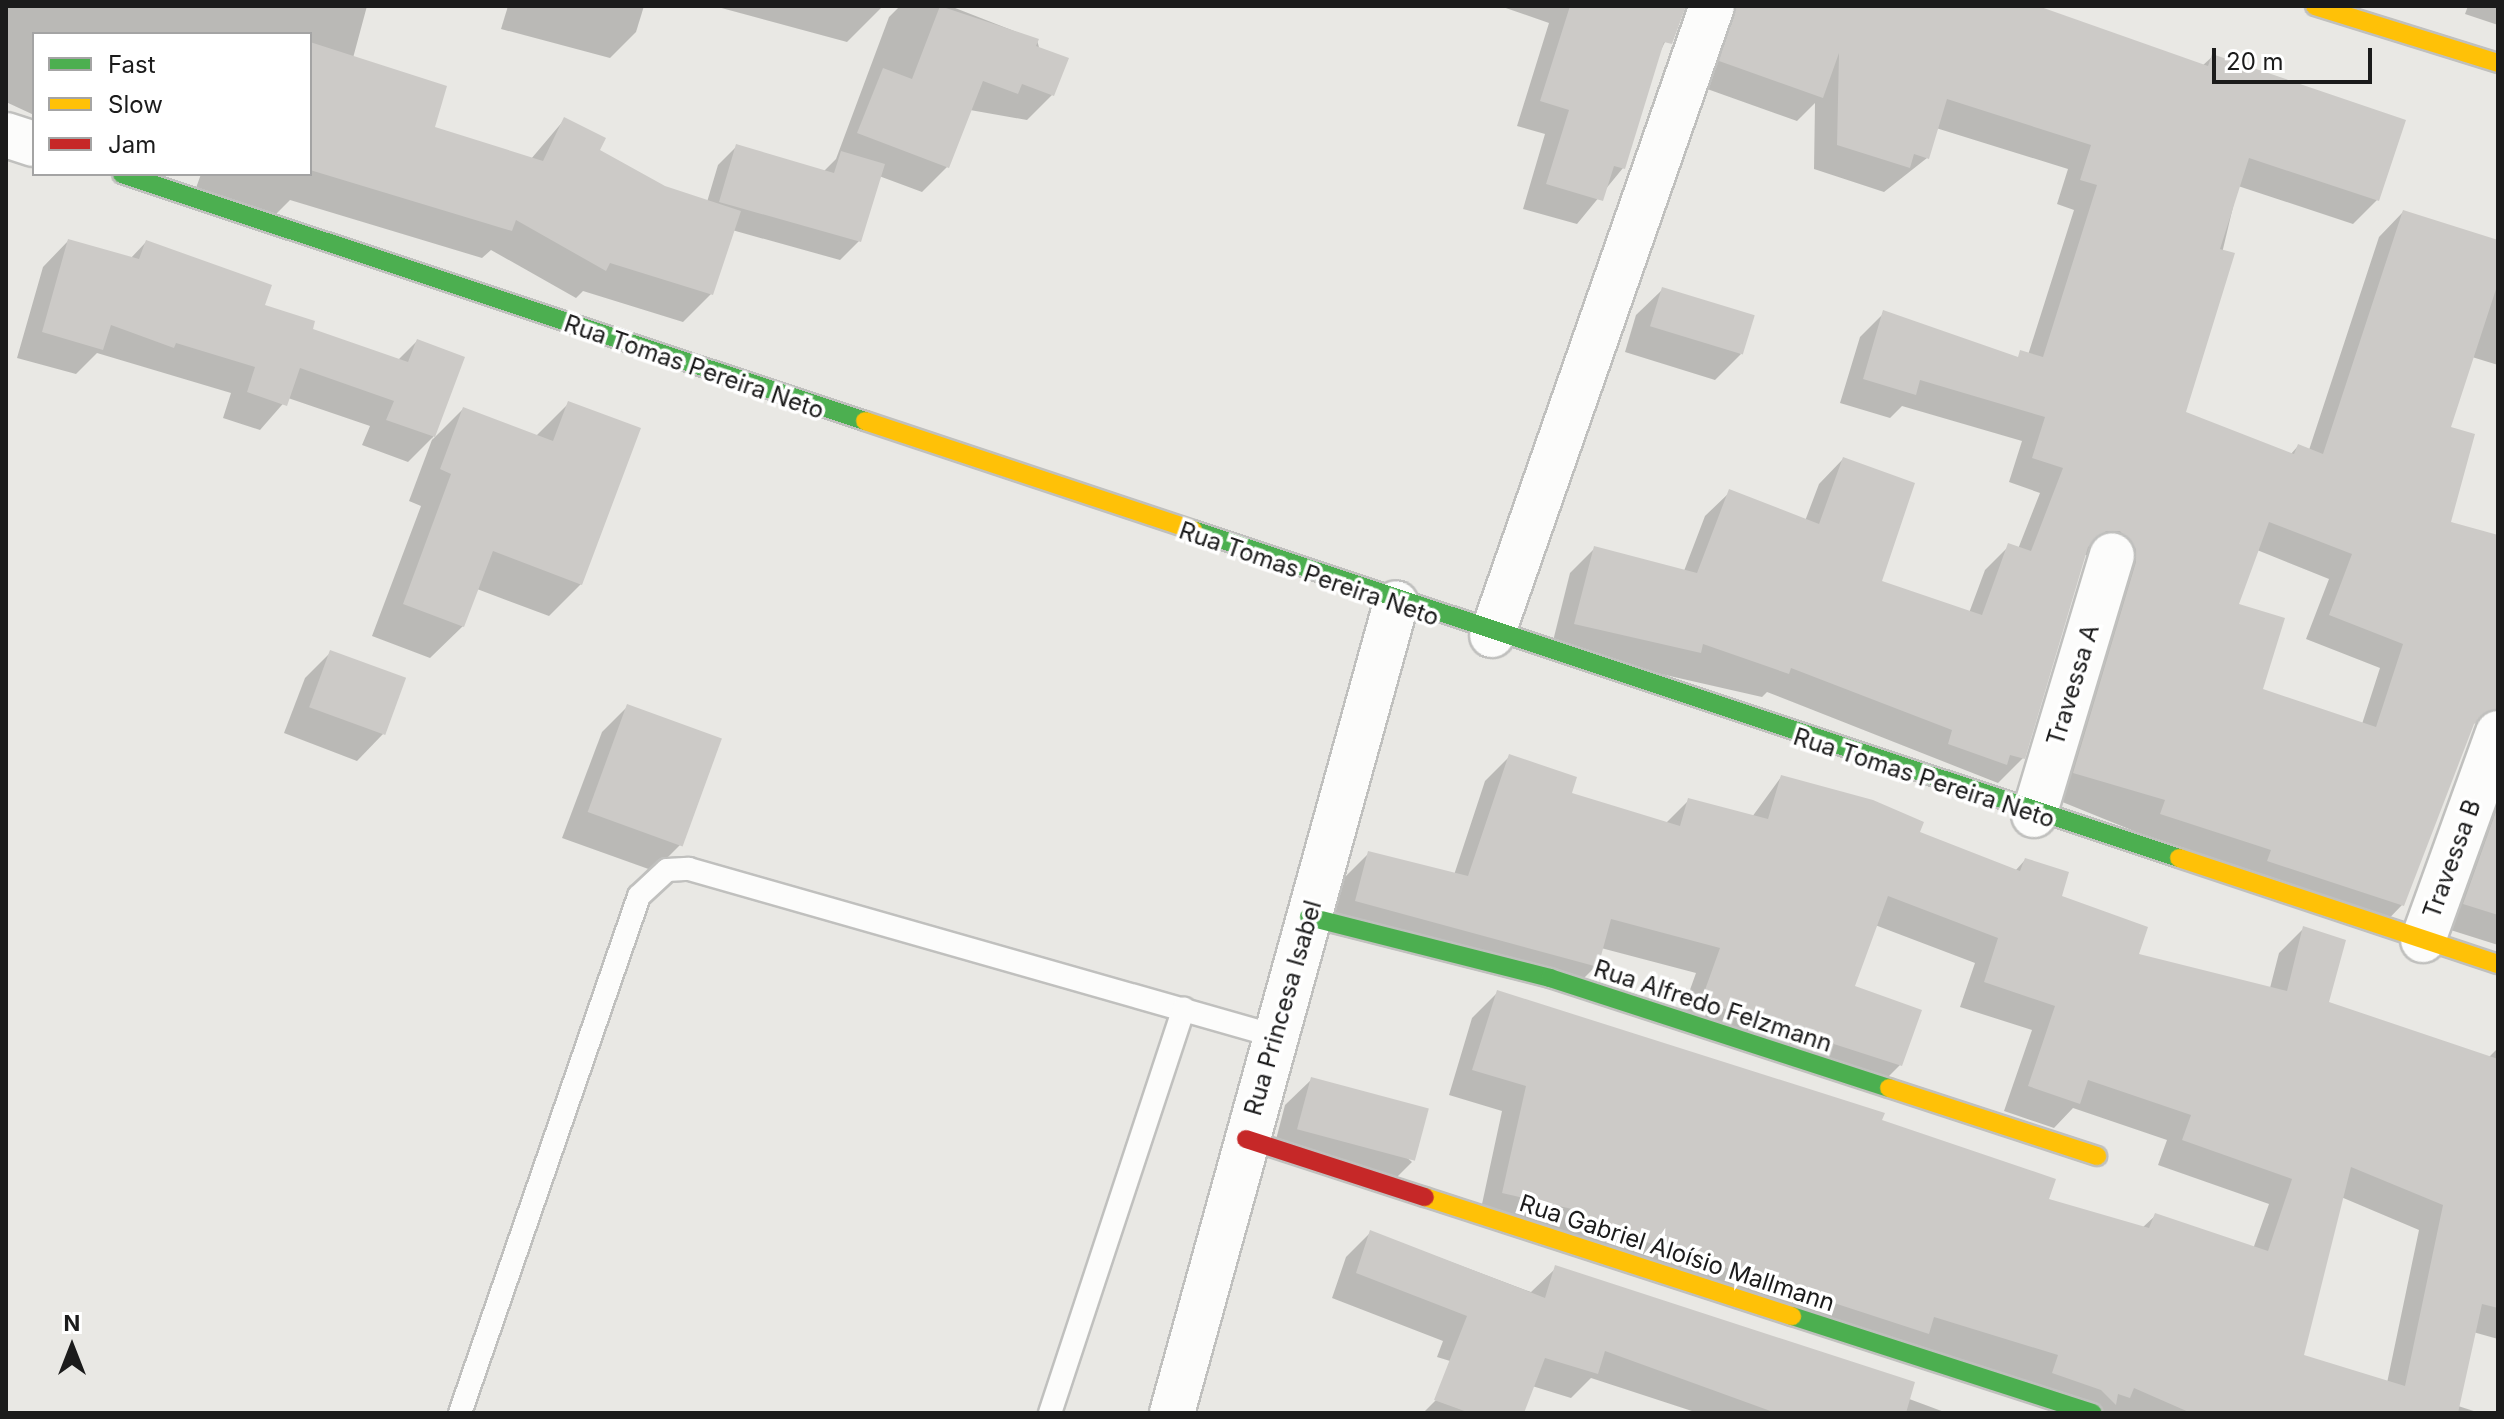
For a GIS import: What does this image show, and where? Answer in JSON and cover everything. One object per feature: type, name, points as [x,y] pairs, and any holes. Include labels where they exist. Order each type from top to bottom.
[{"type":"street","points":[[1492,635],[1712,6]]},
{"type":"street","points":[[2315,6],[2396,18],[2498,63]]},
{"type":"street","points":[[6,135],[32,143]]},
{"type":"street","name":"Rua Tomas Pereira Neto","points":[[128,176],[1492,635],[2034,815],[2498,964]]},
{"type":"street","name":"Travessa A","points":[[2034,815],[2112,555]]},
{"type":"street","name":"Rua Princesa Isabel","points":[[1172,1413],[1396,603]]},
{"type":"street","name":"Travessa B","points":[[2423,940],[2498,733]]},
{"type":"street","name":"Rua Alfredo Felzmann","points":[[1309,917],[1550,978],[2097,1156]]},
{"type":"street","name":"Rua Gabriel Aloísio Mallmann","points":[[1246,1139],[2093,1413]]},
{"type":"lane","points":[[460,1413],[639,896],[667,870],[689,869],[1275,1036]]},
{"type":"lane","points":[[1050,1413],[1184,1009]]},
{"type":"building","points":[[940,6],[1039,39],[1036,46],[1069,58],[1054,96],[1022,84],[1018,94],[983,81],[949,168],[857,133],[883,68],[912,79]]},
{"type":"building","points":[[1570,6],[1686,6],[1672,44],[1664,42],[1625,169],[1614,166],[1603,201],[1546,184],[1569,110],[1540,101]]},
{"type":"building","points":[[1736,6],[2038,6],[2208,66],[2212,54],[2406,120],[2379,201],[2249,158],[2220,249],[2235,253],[2186,412],[2294,454],[2298,444],[2323,454],[2403,210],[2498,240],[2498,283],[2451,427],[2475,434],[2451,522],[2498,535],[2498,709],[2474,724],[2404,906],[2267,861],[2271,850],[2160,814],[2165,800],[2073,773],[2136,562],[2136,549],[2120,531],[2106,531],[2088,547],[2025,759],[2010,755],[2007,765],[1948,744],[1952,730],[1791,668],[1789,674],[1703,644],[1701,653],[1574,624],[1594,546],[1697,573],[1729,489],[1819,524],[1843,457],[1915,483],[1882,581],[1982,615],[2008,543],[2031,551],[2063,468],[2032,458],[2045,417],[1920,380],[1916,395],[1863,379],[1883,310],[2018,357],[2020,350],[2043,357],[2097,185],[2080,180],[2091,145],[1947,99],[1929,159],[1914,154],[1910,168],[1837,145],[1839,53],[1823,98],[1719,61]],"holes":[[[2269,522],[2352,554],[2329,615],[2403,644],[2376,727],[2263,689],[2285,618],[2239,604]]]},
{"type":"building","points":[[312,43],[447,86],[435,127],[543,161],[564,117],[606,138],[600,150],[665,186],[741,211],[713,295],[610,263],[606,271],[516,220],[512,231],[312,171]]},
{"type":"building","points":[[736,144],[834,173],[841,151],[885,164],[861,242],[719,202]]},
{"type":"building","points":[[68,239],[139,259],[146,240],[272,285],[265,305],[315,321],[313,329],[408,362],[417,339],[465,357],[435,437],[386,420],[394,401],[300,368],[287,406],[247,392],[255,367],[176,343],[174,348],[111,325],[103,350],[42,332]]},
{"type":"building","points":[[1662,287],[1755,315],[1743,355],[1650,326]]},
{"type":"building","points":[[568,401],[641,428],[582,585],[493,551],[464,627],[403,604],[451,474],[440,469],[463,407],[553,441]]},
{"type":"building","points":[[330,650],[406,678],[385,735],[309,707]]},
{"type":"building","points":[[627,704],[722,739],[683,847],[588,812]]},
{"type":"building","points":[[1509,754],[1577,777],[1572,793],[1680,826],[1688,798],[1768,819],[1781,775],[1873,800],[1924,822],[1920,832],[2020,871],[2025,858],[2069,872],[2062,896],[2148,927],[2139,954],[2287,991],[2303,926],[2346,940],[2329,1002],[2498,1059],[2498,1308],[2482,1304],[2458,1413],[2191,1413],[2134,1388],[2130,1398],[2118,1394],[2116,1405],[2101,1390],[2052,1373],[2058,1355],[1934,1317],[1929,1334],[1570,1217],[1572,1209],[1502,1193],[1526,1086],[1472,1070],[1497,990],[1885,1113],[1882,1120],[2056,1179],[2049,1199],[2149,1228],[2155,1213],[2268,1251],[2292,1179],[2182,1140],[2191,1115],[2088,1080],[2080,1104],[2028,1086],[2055,1006],[1984,982],[1998,938],[1888,896],[1855,986],[1922,1010],[1902,1066],[1701,1001],[1720,948],[1611,919],[1598,967],[1355,901],[1368,851],[1468,876]],"holes":[[[2351,1167],[2443,1205],[2405,1386],[2304,1355]]]},
{"type":"building","points":[[2498,806],[2498,915],[2463,904]]},
{"type":"building","points":[[1311,1077],[1429,1109],[1415,1161],[1297,1129]]},
{"type":"building","points":[[1370,1230],[1545,1298],[1555,1265],[1915,1382],[1906,1413],[1776,1413],[1605,1351],[1598,1374],[1545,1358],[1524,1413],[1470,1413],[1434,1400],[1467,1316],[1356,1273]]},
{"type":"traffic: fast","points":[[128,176],[865,421]]},
{"type":"traffic: fast","points":[[1193,530],[2179,858]]},
{"type":"traffic: fast","points":[[1309,917],[1550,978],[1889,1088]]},
{"type":"traffic: fast","points":[[1792,1316],[2093,1413]]},
{"type":"traffic: slow","points":[[2315,6],[2498,63]]},
{"type":"traffic: slow","points":[[865,421],[1193,530]]},
{"type":"traffic: slow","points":[[2179,858],[2498,964]]},
{"type":"traffic: slow","points":[[1889,1088],[2097,1156]]},
{"type":"traffic: slow","points":[[1425,1197],[1792,1316]]},
{"type":"traffic: jam","points":[[1246,1139],[1425,1197]]}]
